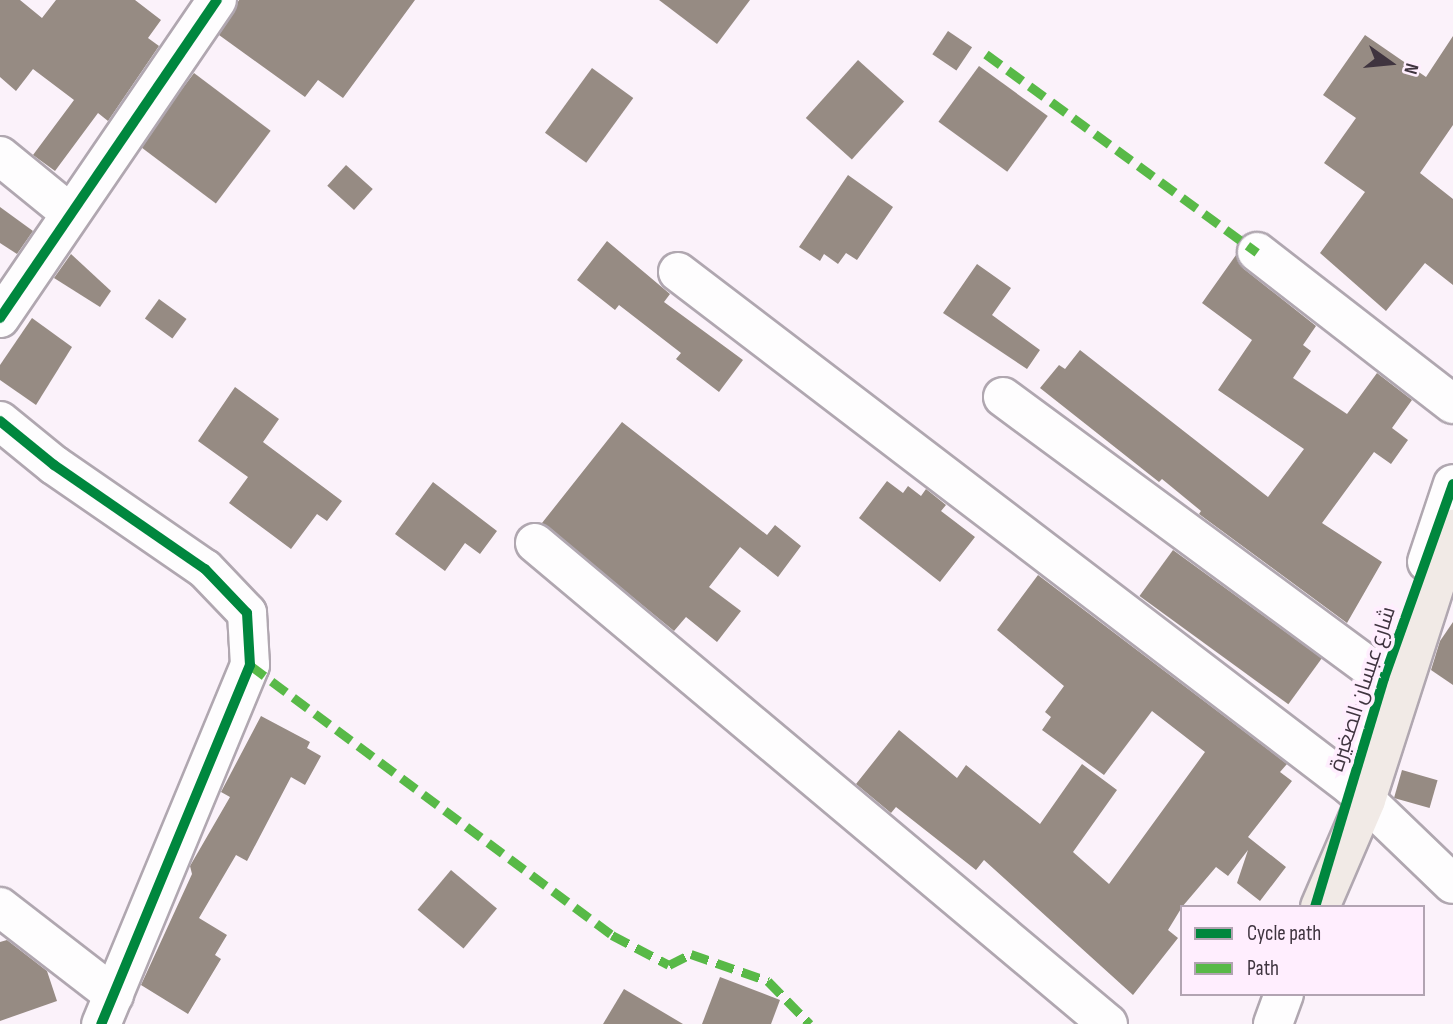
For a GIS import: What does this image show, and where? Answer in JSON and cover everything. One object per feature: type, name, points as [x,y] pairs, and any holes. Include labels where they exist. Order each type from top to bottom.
[{"type":"main road","name":"شارع عبسان الصغيرة","points":[[1319,905],[1453,529]]},
{"type":"street","points":[[0,318],[69,213],[217,0]]},
{"type":"street","points":[[0,156],[69,213]]},
{"type":"street","points":[[1257,252],[1453,404]]},
{"type":"street","points":[[678,272],[1358,793],[1453,884]]},
{"type":"street","points":[[1003,397],[1384,678]]},
{"type":"street","points":[[0,421],[54,465],[205,569],[247,613],[250,665],[107,1009],[0,907]]},
{"type":"street","name":"شارع عبسان الصغيرة","points":[[1358,793],[1384,678],[1453,484]]},
{"type":"street","points":[[536,543],[1108,1024]]},
{"type":"street","points":[[1273,1024],[1283,996]]},
{"type":"building","points":[[0,0],[20,0],[42,18],[56,0],[135,0],[161,20],[148,38],[159,46],[108,121],[98,113],[55,171],[33,155],[74,100],[33,69],[16,91],[0,77]]},
{"type":"building","points":[[239,0],[415,0],[343,98],[318,80],[305,97],[219,35]]},
{"type":"building","points":[[659,0],[750,0],[717,44]]},
{"type":"building","points":[[948,31],[972,47],[956,70],[932,54]]},
{"type":"building","points":[[1365,35],[1426,77],[1453,36],[1453,125],[1420,173],[1453,199],[1453,285],[1425,263],[1386,311],[1320,253],[1365,192],[1324,163],[1356,118],[1323,95]]},
{"type":"building","points":[[858,60],[904,101],[852,159],[806,118]]},
{"type":"building","points":[[979,66],[1048,116],[1007,172],[938,122]]},
{"type":"building","points":[[592,68],[633,98],[586,163],[545,133]]},
{"type":"building","points":[[194,73],[271,131],[216,203],[139,146]]},
{"type":"building","points":[[346,165],[373,189],[354,210],[327,186]]},
{"type":"building","points":[[848,175],[893,207],[857,260],[846,253],[838,264],[824,254],[820,261],[799,247]]},
{"type":"building","points":[[0,207],[33,231],[17,254],[0,243]]},
{"type":"building","points":[[607,241],[670,294],[664,302],[743,360],[719,392],[676,359],[681,353],[619,305],[615,310],[577,280]]},
{"type":"building","points":[[71,254],[111,291],[100,307],[54,278]]},
{"type":"building","points":[[1236,255],[1244,269],[1316,326],[1303,345],[1311,351],[1293,378],[1347,414],[1377,373],[1412,400],[1392,428],[1408,440],[1391,464],[1374,452],[1322,523],[1382,562],[1347,623],[1199,514],[1201,511],[1162,479],[1159,482],[1040,388],[1059,365],[1065,369],[1080,350],[1268,497],[1304,449],[1218,390],[1252,340],[1202,303]]},
{"type":"building","points":[[977,264],[1011,288],[992,315],[1040,350],[1027,369],[943,313]]},
{"type":"building","points":[[159,299],[187,319],[172,338],[145,318]]},
{"type":"building","points":[[32,318],[72,347],[36,405],[0,380],[0,365]]},
{"type":"building","points":[[235,387],[279,419],[263,442],[342,501],[327,521],[317,514],[291,549],[229,503],[248,477],[198,441]]},
{"type":"building","points":[[622,422],[767,535],[775,525],[801,546],[778,577],[740,547],[709,587],[741,611],[717,642],[686,617],[674,631],[542,523]]},
{"type":"building","points":[[887,481],[903,493],[908,486],[921,496],[926,489],[946,505],[941,511],[975,537],[940,582],[859,518]]},
{"type":"building","points":[[433,482],[497,531],[480,554],[465,543],[445,571],[395,534]]},
{"type":"building","points":[[1173,550],[1322,658],[1288,704],[1139,596]]},
{"type":"building","points":[[1038,575],[1287,764],[1280,772],[1292,781],[1248,837],[1286,867],[1260,901],[1237,883],[1248,850],[1228,876],[1216,867],[1184,905],[1180,905],[1180,910],[1168,930],[1178,938],[1133,995],[984,860],[976,870],[896,807],[891,813],[856,784],[899,730],[957,778],[966,765],[1040,824],[1082,764],[1117,790],[1073,852],[1109,884],[1205,752],[1152,711],[1104,775],[1042,730],[1051,717],[1045,712],[1064,686],[997,630]]},
{"type":"building","points":[[1453,622],[1453,685],[1431,670],[1440,641]]},
{"type":"building","points":[[261,716],[310,742],[307,748],[321,756],[305,785],[291,777],[247,861],[236,855],[199,918],[227,935],[215,955],[221,959],[188,1014],[141,985],[192,874],[190,866],[230,797],[221,792]]},
{"type":"building","points":[[1402,770],[1438,780],[1430,808],[1394,798]]},
{"type":"building","points":[[451,870],[497,909],[464,948],[418,910]]},
{"type":"building","points":[[7,940],[47,971],[57,1001],[0,1021],[0,942]]},
{"type":"building","points":[[720,977],[780,1000],[771,1024],[702,1024]]},
{"type":"building","points":[[624,989],[683,1024],[603,1024]]},
{"type":"marked path","points":[[986,54],[1257,252]]},
{"type":"marked path","points":[[250,665],[612,935],[669,965],[691,954],[768,981],[810,1024]]},
{"type":"cycle path","points":[[0,318],[217,0]]},
{"type":"cycle path","points":[[0,421],[54,465],[205,569],[247,613],[250,665],[101,1024]]},
{"type":"cycle path","points":[[1316,905],[1384,678],[1453,484]]}]
